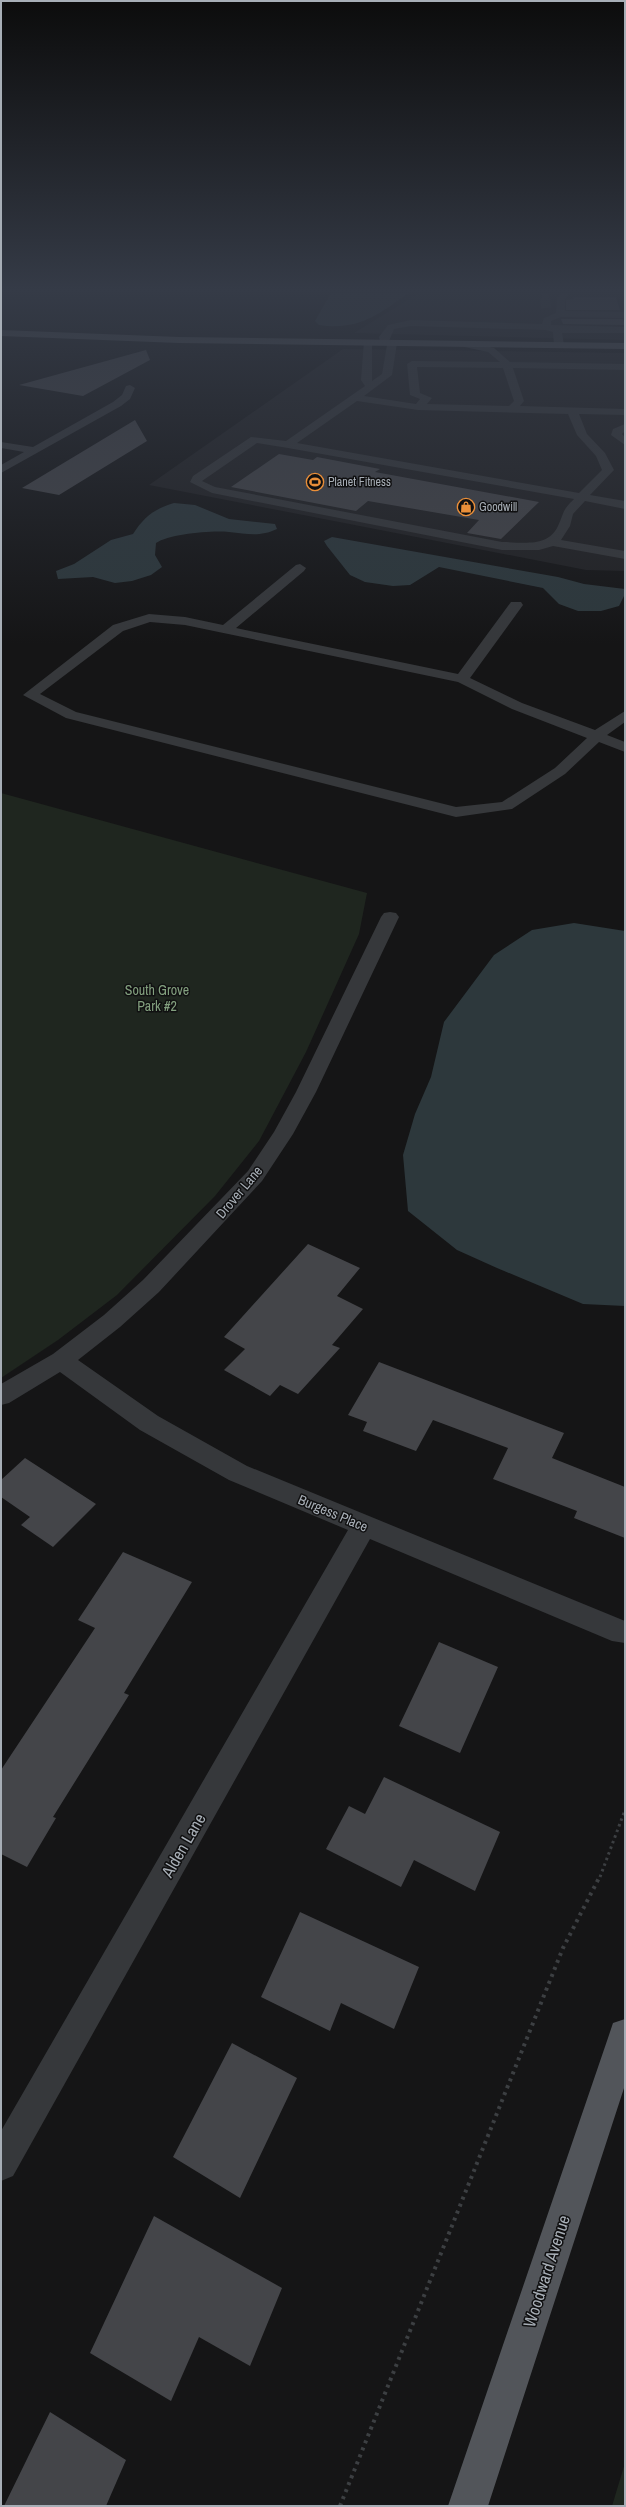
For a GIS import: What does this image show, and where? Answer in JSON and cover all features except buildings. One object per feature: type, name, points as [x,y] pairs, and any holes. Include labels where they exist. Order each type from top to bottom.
[{"type":"main road","name":"Woodward Avenue","points":[[468,2506],[625,2035]]},
{"type":"street","points":[[1,470],[106,410]]},
{"type":"street","points":[[288,445],[340,410]]},
{"type":"street","points":[[511,410],[625,412]]},
{"type":"street","points":[[553,542],[564,526],[568,513],[608,470],[601,455],[582,435],[573,412]]},
{"type":"street","points":[[625,427],[617,430],[616,435],[625,442]]},
{"type":"street","points":[[625,505],[255,439],[197,478],[196,482],[212,490],[502,546],[539,546],[553,542],[625,555]]},
{"type":"street","points":[[1,445],[34,451]]},
{"type":"street","points":[[225,630],[300,568]]},
{"type":"street","points":[[462,679],[516,605]]},
{"type":"street","points":[[625,715],[598,736],[560,771],[506,806],[456,812],[71,715],[30,695],[118,628],[149,618],[185,621],[462,679],[517,706],[598,736],[625,747]]},
{"type":"street","name":"Drover Lane","points":[[1,1396],[61,1360],[112,1321],[151,1286],[255,1176],[283,1134],[306,1092],[390,917]]},
{"type":"street","name":"Burgess Place","points":[[61,1360],[149,1423],[187,1446],[238,1472],[364,1526],[622,1632]]},
{"type":"street","name":"Alden Lane","points":[[1,2164],[364,1526]]},
{"type":"path","points":[[340,2506],[564,1948],[600,1876],[625,1810]]},
{"type":"shaded area","points":[[256,410],[625,410],[625,571],[586,570],[149,485]]},
{"type":"shaded area","points":[[174,503],[195,505],[229,519],[275,524],[277,529],[271,532],[259,534],[202,532],[170,537],[156,543],[155,555],[162,567],[151,575],[132,581],[115,583],[93,577],[58,579],[56,571],[74,564],[111,540],[133,534],[150,514]]},
{"type":"shaded area","points":[[332,537],[558,577],[584,584],[625,589],[625,594],[619,606],[601,611],[578,611],[559,604],[543,588],[439,567],[410,585],[393,586],[365,582],[350,575],[327,546],[324,541]]},
{"type":"shaded area","points":[[574,923],[625,931],[625,1306],[583,1304],[497,1268],[457,1250],[408,1211],[403,1155],[415,1114],[431,1077],[444,1022],[494,955],[532,930]]},
{"type":"green space","name":"South Grove Park #2","points":[[1,793],[367,893],[359,934],[306,1052],[259,1141],[215,1196],[117,1295],[58,1340],[1,1378]]},
{"type":"green space","points":[[625,2463],[625,2506],[612,2506]]},
{"type":"place","name":"Planet Fitness","points":[[315,482]]},
{"type":"place","name":"Goodwill","points":[[466,507]]}]
